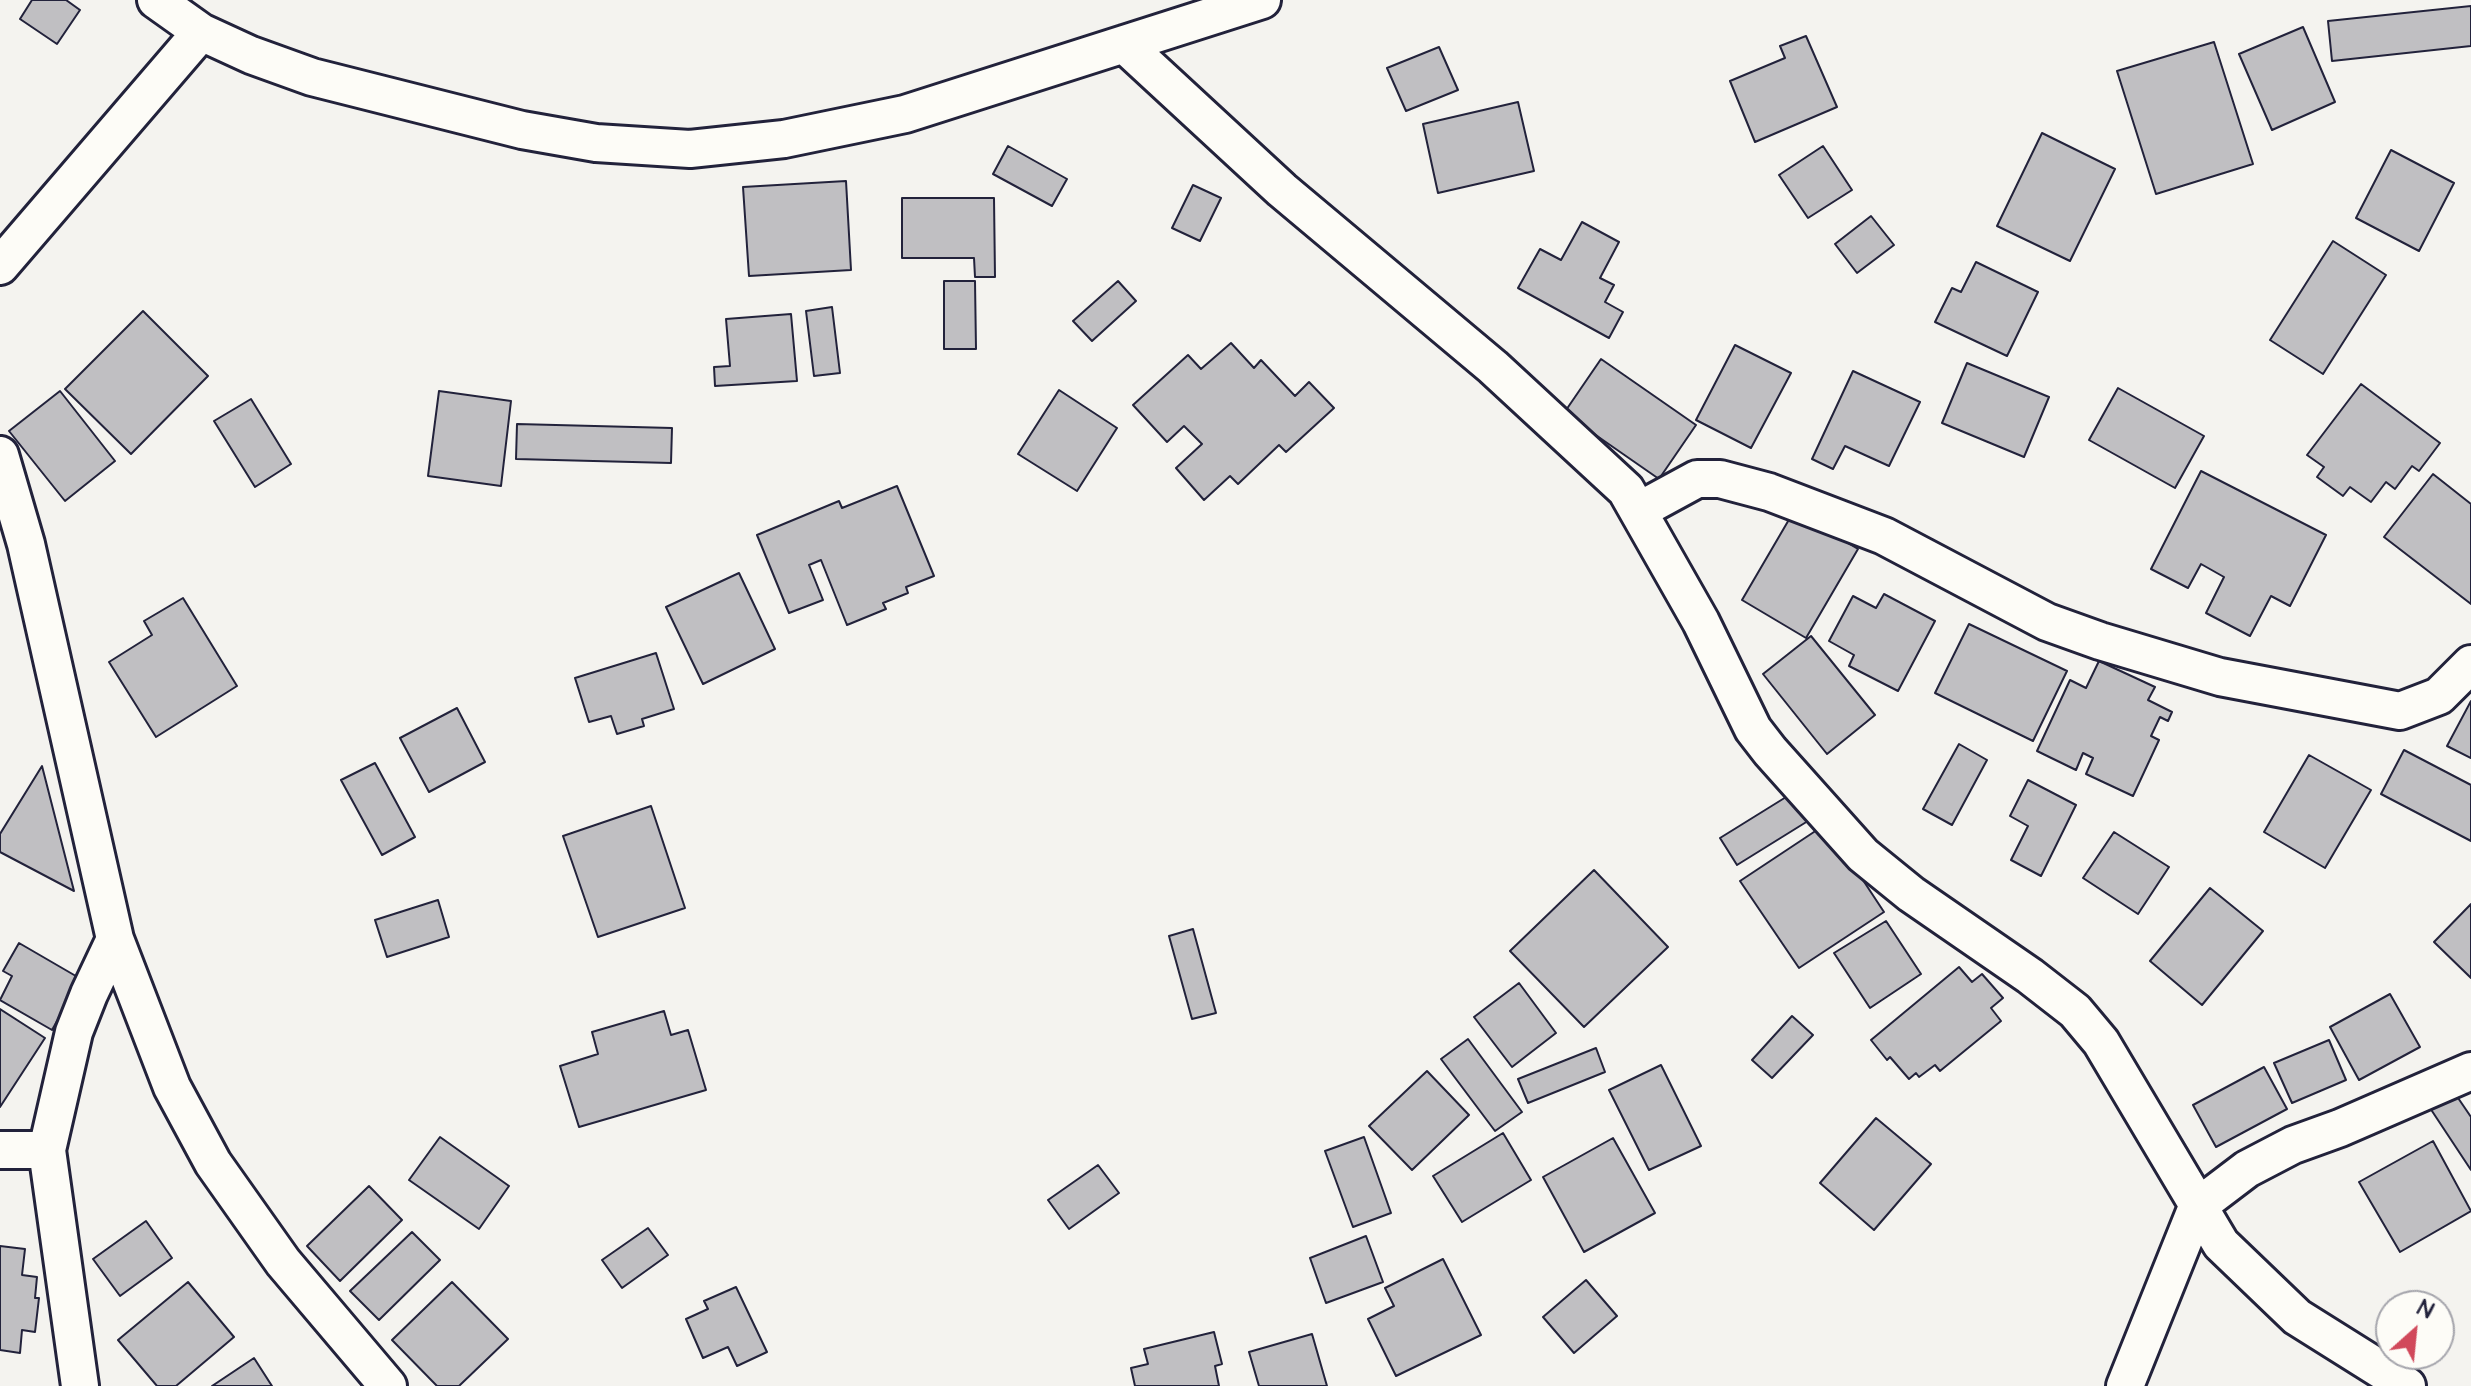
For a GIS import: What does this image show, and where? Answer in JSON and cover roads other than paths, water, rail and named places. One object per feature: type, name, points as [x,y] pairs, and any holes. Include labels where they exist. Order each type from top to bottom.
[{"type":"street","points":[[156,0],[201,32],[251,55],[312,77],[522,130],[596,143],[690,149],[784,139],[905,114],[1262,0]]},
{"type":"street","points":[[0,266],[201,32]]},
{"type":"street","points":[[1124,44],[1282,190],[1493,367],[1626,490],[1701,622],[1753,729],[1770,751],[1863,855],[1911,894],[2075,1011],[2101,1042],[2221,1244],[2297,1317],[2407,1386]]},
{"type":"street","points":[[1640,510],[1697,479],[1720,479],[1769,492],[1884,536],[2024,611],[2100,641],[2220,677],[2400,711],[2439,696],[2471,664]]},
{"type":"street","points":[[3,482],[26,544],[115,939],[172,1087],[213,1163],[283,1262],[388,1386]]},
{"type":"street","points":[[80,1386],[47,1150],[74,1032],[115,939]]},
{"type":"street","points":[[2125,1386],[2197,1207],[2247,1169],[2293,1145],[2471,1071]]},
{"type":"street","points":[[0,1150],[47,1150]]}]
